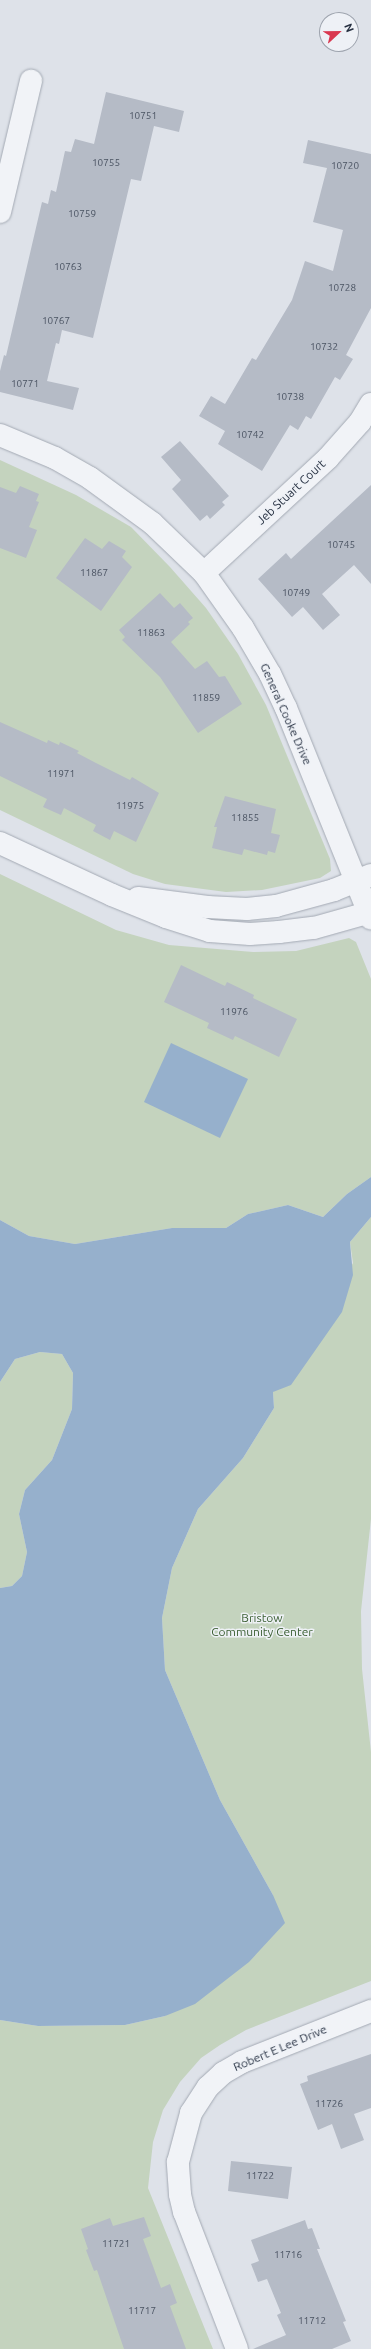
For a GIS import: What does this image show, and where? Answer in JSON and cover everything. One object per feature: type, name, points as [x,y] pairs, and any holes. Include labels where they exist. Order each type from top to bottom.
[{"type":"street","points":[[0,212],[31,82]]},
{"type":"street","name":"Jeb Stuart Court","points":[[204,573],[328,458],[360,422],[371,404]]},
{"type":"street","name":"General Cooke Drive","points":[[0,435],[55,458],[90,478],[152,523],[204,573],[243,628],[270,674],[364,878],[370,915]]},
{"type":"street","points":[[0,843],[112,895],[166,917],[210,931],[250,934],[314,928],[370,915]]},
{"type":"street","points":[[112,895],[247,909],[303,900],[364,878]]},
{"type":"street","name":"Robert E Lee Drive","points":[[237,2349],[184,2212],[178,2162],[187,2122],[198,2099],[223,2073],[242,2062],[371,2011]]},
{"type":"green space","points":[[0,460],[76,495],[131,527],[170,567],[206,608],[238,654],[266,705],[330,859],[331,871],[320,878],[262,890],[226,892],[165,884],[133,874],[0,810]]},
{"type":"green space","points":[[0,874],[116,930],[169,945],[253,952],[296,951],[349,938],[356,942],[371,979],[371,1177],[347,1194],[323,1217],[288,1205],[248,1214],[226,1228],[172,1228],[75,1244],[29,1236],[0,1220]]},
{"type":"green space","name":"Bristow Community Center","points":[[371,1217],[371,1519],[361,1611],[362,1669],[371,1752],[371,1981],[246,2030],[220,2045],[201,2058],[180,2082],[163,2110],[153,2142],[148,2188],[213,2349],[0,2349],[0,2020],[38,2026],[125,2025],[165,2016],[273,1895],[220,1800],[165,1670],[162,1618],[172,1568],[198,1509],[243,1458],[274,1408],[273,1392],[353,1263],[350,1242]]},
{"type":"green space","points":[[40,1352],[62,1354],[73,1373],[72,1409],[52,1460],[25,1490],[19,1514],[27,1552],[22,1576],[12,1586],[0,1588],[0,1382],[15,1359]]},
{"type":"water","points":[[171,1043],[248,1079],[220,1138],[144,1102]]},
{"type":"water","points":[[371,1177],[371,1217],[350,1242],[353,1275],[342,1312],[291,1385],[273,1392],[274,1408],[243,1458],[198,1509],[172,1568],[162,1618],[165,1670],[220,1800],[273,1895],[285,1923],[249,1962],[195,2004],[165,2016],[125,2025],[38,2026],[0,2020],[0,1588],[12,1586],[22,1576],[27,1552],[19,1514],[25,1490],[52,1460],[72,1409],[73,1373],[62,1354],[40,1352],[15,1359],[0,1382],[0,1220],[29,1236],[75,1244],[172,1228],[226,1228],[248,1214],[288,1205],[323,1217],[347,1194]]},
{"type":"building","points":[[106,92],[184,111],[179,132],[154,126],[141,181],[131,179],[93,338],[62,330],[59,344],[56,343],[47,381],[79,388],[73,410],[0,392],[0,371],[4,355],[6,356],[42,202],[48,204],[51,190],[56,192],[65,151],[71,152],[75,139],[94,144]]},
{"type":"building","points":[[308,140],[371,154],[371,308],[346,355],[353,359],[340,380],[335,377],[311,419],[306,416],[298,430],[290,425],[262,471],[218,444],[225,431],[199,416],[211,396],[225,404],[252,358],[256,360],[292,300],[305,261],[333,271],[343,230],[313,222],[327,168],[303,163]]},
{"type":"building","points":[[180,441],[229,496],[222,502],[225,505],[210,519],[207,515],[200,521],[172,489],[181,480],[161,457]]},
{"type":"building","points":[[371,485],[371,584],[354,565],[322,594],[340,615],[323,630],[303,607],[292,617],[258,579],[286,553],[291,559]]},
{"type":"building","points":[[20,486],[39,494],[36,501],[39,502],[29,527],[37,530],[26,558],[0,548],[0,487],[16,493]]},
{"type":"building","points":[[85,538],[102,549],[109,541],[126,551],[122,557],[132,567],[101,611],[56,578]]},
{"type":"building","points":[[160,593],[174,608],[180,603],[193,618],[188,622],[190,624],[171,642],[195,669],[207,661],[219,677],[225,676],[242,704],[198,733],[160,677],[122,640],[125,637],[119,630]]},
{"type":"building","points":[[0,722],[47,743],[48,740],[59,745],[60,742],[79,751],[77,753],[96,763],[130,780],[132,777],[159,793],[136,842],[114,831],[110,840],[93,831],[96,825],[64,808],[61,815],[43,807],[47,799],[0,776]]},
{"type":"building","points":[[225,796],[276,809],[271,833],[280,835],[275,853],[268,851],[267,855],[244,849],[242,855],[212,848],[217,827],[214,827]]},
{"type":"building","points":[[181,965],[225,986],[227,982],[254,995],[253,998],[297,1019],[279,1057],[235,1036],[233,1040],[207,1028],[209,1023],[164,1002]]},
{"type":"building","points":[[371,2054],[371,2108],[354,2114],[364,2140],[341,2149],[332,2124],[318,2130],[300,2084],[308,2081],[307,2076]]},
{"type":"building","points":[[231,2161],[292,2167],[288,2199],[228,2191]]},
{"type":"building","points":[[144,2217],[151,2236],[143,2239],[161,2288],[170,2284],[177,2303],[170,2306],[186,2349],[124,2349],[97,2270],[94,2271],[86,2250],[88,2249],[81,2229],[110,2218],[113,2226]]},
{"type":"building","points":[[305,2220],[308,2229],[312,2228],[320,2249],[317,2249],[346,2321],[343,2322],[351,2341],[332,2349],[253,2349],[286,2335],[277,2315],[281,2313],[267,2279],[258,2282],[251,2264],[259,2261],[251,2240]]}]
